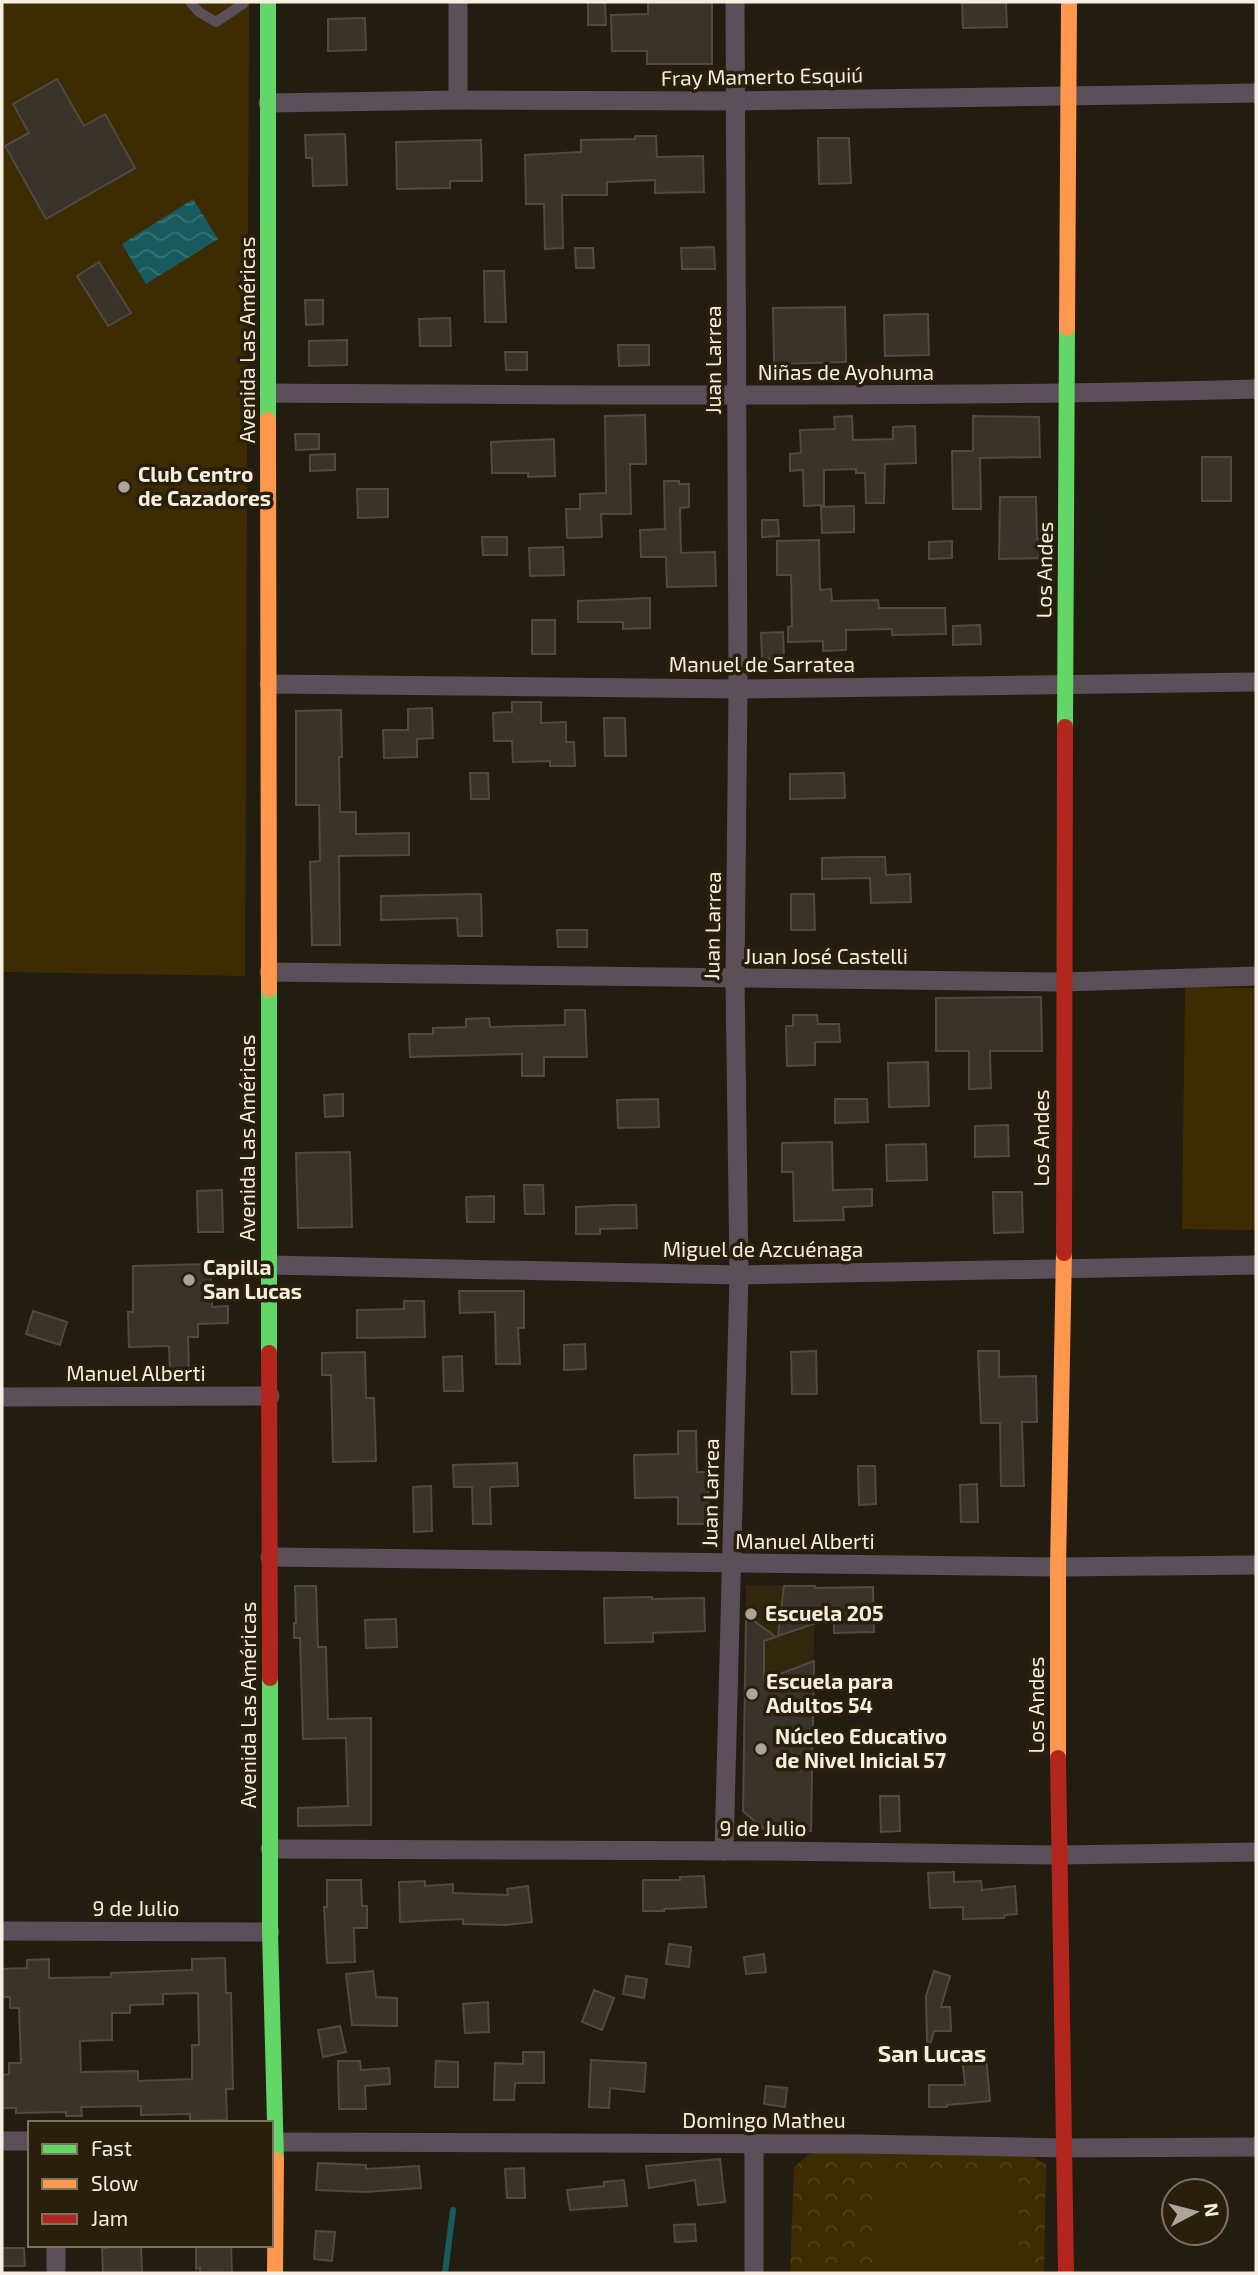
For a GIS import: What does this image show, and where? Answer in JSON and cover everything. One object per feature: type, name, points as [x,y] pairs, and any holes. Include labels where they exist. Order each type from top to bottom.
[{"type":"street","points":[[458,2],[458,100]]},
{"type":"street","name":"Juan Larrea","points":[[724,1851],[739,1275],[735,979],[738,689],[735,2]]},
{"type":"street","name":"Los Andes","points":[[1066,2273],[1058,1855],[1058,1567],[1064,1270],[1063,982],[1069,2]]},
{"type":"street","name":"Avenida Las Américas","points":[[268,10],[270,1932],[273,2121]]},
{"type":"street","name":"Fray Mamerto Esquiú","points":[[268,103],[458,100],[735,101],[1256,93]]},
{"type":"street","name":"Niñas de Ayohuma","points":[[269,393],[737,396],[1068,394],[1256,389]]},
{"type":"street","name":"Manuel de Sarratea","points":[[269,684],[738,689],[1256,682]]},
{"type":"street","name":"Juan José Castelli","points":[[269,972],[1063,982],[1256,976]]},
{"type":"street","name":"Miguel de Azcuénaga","points":[[270,1265],[739,1275],[1256,1265]]},
{"type":"street","name":"Manuel Alberti","points":[[2,1397],[270,1396]]},
{"type":"street","name":"Manuel Alberti","points":[[270,1558],[1058,1567],[1256,1564]]},
{"type":"street","name":"9 de Julio","points":[[270,1849],[1058,1855],[1256,1852]]},
{"type":"street","name":"9 de Julio","points":[[2,1931],[270,1932]]},
{"type":"street","points":[[2,2141],[28,2141]]},
{"type":"street","name":"Avenida Las Américas","points":[[273,2142],[275,2273]]},
{"type":"street","name":"Domingo Matheu","points":[[273,2142],[1256,2147]]},
{"type":"street","points":[[754,2144],[754,2273]]},
{"type":"street","points":[[55,2247],[55,2273]]},
{"type":"lane","points":[[190,2],[199,12],[216,22],[243,2],[268,10]]},
{"type":"shaded area","points":[[746,1585],[815,1586],[811,1831],[743,1830]]},
{"type":"green space","name":"Club Centro de Cazadores","points":[[2,2],[249,2],[245,976],[2,972]]},
{"type":"green space","points":[[1185,987],[1256,988],[1256,1230],[1182,1229]]},
{"type":"green space","points":[[812,2152],[1027,2152],[1046,2165],[1044,2273],[790,2273],[794,2167]]},
{"type":"green space","points":[[875,2173],[1019,2174],[1019,2264],[875,2264]]},
{"type":"water","points":[[193,199],[218,239],[146,284],[122,244]]},
{"type":"building","points":[[588,2],[605,2],[606,25],[588,25]]},
{"type":"building","points":[[648,2],[712,2],[712,64],[647,64],[647,51],[612,51],[611,15],[648,14]]},
{"type":"building","points":[[962,2],[1006,2],[1007,27],[963,28]]},
{"type":"building","points":[[365,18],[366,50],[328,51],[328,19]]},
{"type":"building","points":[[57,79],[84,126],[105,114],[135,168],[46,219],[5,146],[29,133],[13,104]]},
{"type":"building","points":[[345,134],[347,185],[313,186],[312,158],[306,158],[305,135]]},
{"type":"building","points":[[635,136],[656,136],[657,157],[703,156],[704,192],[655,193],[655,180],[607,182],[607,195],[562,195],[563,248],[545,249],[544,204],[526,204],[525,155],[581,152],[581,140],[635,139]]},
{"type":"building","points":[[818,138],[849,138],[851,183],[819,184]]},
{"type":"building","points":[[481,140],[482,181],[450,181],[450,188],[397,189],[396,142]]},
{"type":"building","points":[[714,247],[715,269],[682,269],[681,248]]},
{"type":"building","points":[[575,248],[593,248],[594,268],[576,268]]},
{"type":"building","points":[[99,262],[131,313],[108,326],[77,276]]},
{"type":"building","points":[[484,271],[504,271],[506,322],[485,322]]},
{"type":"building","points":[[305,300],[323,300],[323,324],[306,325]]},
{"type":"building","points":[[845,307],[846,362],[774,364],[773,308]]},
{"type":"building","points":[[928,314],[929,355],[885,356],[884,315]]},
{"type":"building","points":[[450,318],[451,346],[420,346],[419,319]]},
{"type":"building","points":[[347,340],[347,365],[309,366],[309,341]]},
{"type":"building","points":[[618,345],[649,345],[649,365],[619,366]]},
{"type":"building","points":[[505,352],[527,352],[527,370],[506,370]]},
{"type":"building","points":[[645,415],[646,464],[630,464],[631,514],[601,514],[602,537],[567,538],[566,509],[580,509],[580,494],[606,493],[605,416]]},
{"type":"building","points":[[852,416],[853,440],[893,439],[893,427],[915,426],[916,463],[885,464],[884,503],[866,503],[865,473],[856,473],[856,469],[824,470],[824,505],[804,506],[803,470],[790,471],[790,454],[801,453],[800,430],[835,429],[834,417]]},
{"type":"building","points":[[973,416],[1039,417],[1040,457],[980,458],[981,509],[953,509],[952,451],[973,451]]},
{"type":"building","points":[[295,434],[319,434],[319,449],[296,450]]},
{"type":"building","points":[[554,439],[555,476],[528,477],[528,473],[492,473],[491,442]]},
{"type":"building","points":[[335,454],[335,470],[310,471],[310,455]]},
{"type":"building","points":[[1202,457],[1231,457],[1231,501],[1202,501]]},
{"type":"building","points":[[664,481],[689,484],[689,507],[680,508],[681,553],[715,552],[716,586],[667,587],[666,557],[641,557],[640,530],[665,529]]},
{"type":"building","points":[[357,489],[388,489],[388,517],[358,518]]},
{"type":"building","points":[[1000,497],[1036,497],[1037,539],[1047,539],[1048,558],[999,559]]},
{"type":"building","points":[[854,506],[854,532],[822,533],[821,507]]},
{"type":"building","points":[[762,520],[778,520],[779,536],[762,537]]},
{"type":"building","points":[[482,537],[507,537],[507,555],[483,555]]},
{"type":"building","points":[[819,540],[820,590],[831,589],[832,601],[878,600],[879,608],[945,608],[946,634],[892,635],[892,629],[846,630],[846,650],[823,651],[823,641],[788,642],[788,627],[792,626],[791,575],[777,575],[777,541]]},
{"type":"building","points":[[952,541],[952,558],[929,559],[929,542]]},
{"type":"building","points":[[563,547],[564,575],[530,576],[529,548]]},
{"type":"building","points":[[650,598],[650,628],[623,629],[623,622],[578,622],[578,601]]},
{"type":"building","points":[[532,620],[555,620],[555,654],[532,654]]},
{"type":"building","points":[[980,625],[981,644],[953,645],[953,626]]},
{"type":"building","points":[[783,632],[784,658],[762,659],[761,633]]},
{"type":"building","points":[[512,702],[541,702],[541,723],[566,722],[566,742],[574,742],[575,766],[550,766],[550,761],[513,762],[512,741],[494,741],[493,713],[512,712]]},
{"type":"building","points":[[432,708],[433,738],[417,739],[417,757],[384,758],[383,730],[408,730],[408,709]]},
{"type":"building","points":[[341,710],[340,812],[356,812],[356,834],[409,833],[409,855],[339,856],[340,945],[312,945],[310,862],[320,861],[319,805],[296,805],[296,711]]},
{"type":"building","points":[[604,718],[625,718],[626,756],[605,756]]},
{"type":"building","points":[[470,773],[488,773],[489,799],[471,799]]},
{"type":"building","points":[[844,773],[845,798],[790,799],[790,774]]},
{"type":"building","points":[[885,857],[886,875],[910,874],[911,902],[871,903],[870,878],[822,879],[822,858]]},
{"type":"building","points":[[481,894],[482,936],[458,936],[457,918],[381,920],[381,896]]},
{"type":"building","points":[[791,894],[814,894],[815,930],[791,930]]},
{"type":"building","points":[[557,930],[587,930],[587,947],[558,947]]},
{"type":"building","points":[[1041,997],[1042,1051],[990,1051],[991,1088],[969,1089],[969,1051],[936,1051],[936,998]]},
{"type":"building","points":[[565,1010],[585,1010],[587,1057],[544,1057],[544,1076],[522,1076],[522,1054],[410,1057],[409,1034],[433,1034],[433,1028],[466,1027],[466,1019],[489,1018],[490,1027],[565,1025]]},
{"type":"building","points":[[793,1015],[817,1015],[818,1024],[839,1024],[840,1042],[815,1042],[815,1065],[787,1066],[786,1026],[793,1026]]},
{"type":"building","points":[[928,1062],[929,1106],[889,1107],[888,1063]]},
{"type":"building","points":[[343,1094],[343,1116],[325,1117],[324,1095]]},
{"type":"building","points":[[658,1099],[659,1127],[618,1128],[617,1100]]},
{"type":"building","points":[[835,1099],[867,1099],[868,1122],[835,1123]]},
{"type":"building","points":[[1008,1125],[1009,1156],[975,1157],[975,1126]]},
{"type":"building","points":[[832,1142],[833,1190],[872,1189],[872,1206],[843,1207],[844,1220],[794,1221],[793,1172],[782,1172],[782,1143]]},
{"type":"building","points":[[926,1144],[927,1180],[887,1181],[886,1145]]},
{"type":"building","points":[[350,1152],[352,1227],[298,1228],[296,1153]]},
{"type":"building","points":[[524,1185],[543,1185],[544,1214],[525,1214]]},
{"type":"building","points":[[222,1190],[223,1232],[198,1232],[197,1191]]},
{"type":"building","points":[[993,1192],[1022,1192],[1023,1232],[994,1233]]},
{"type":"building","points":[[494,1196],[494,1222],[467,1222],[466,1197]]},
{"type":"building","points":[[636,1205],[637,1228],[600,1229],[600,1234],[576,1234],[576,1207]]},
{"type":"building","points":[[210,1264],[212,1307],[228,1306],[228,1323],[198,1324],[198,1337],[188,1337],[189,1372],[170,1372],[169,1346],[129,1347],[128,1312],[133,1312],[133,1266]]},
{"type":"building","points":[[459,1291],[524,1291],[524,1328],[518,1328],[520,1364],[496,1364],[495,1312],[460,1313]]},
{"type":"building","points":[[404,1301],[424,1301],[425,1337],[357,1338],[357,1310],[404,1309]]},
{"type":"building","points":[[33,1311],[67,1322],[60,1345],[26,1334]]},
{"type":"building","points":[[585,1344],[586,1369],[564,1370],[564,1345]]},
{"type":"building","points":[[816,1351],[817,1394],[792,1394],[791,1352]]},
{"type":"building","points":[[978,1351],[999,1351],[999,1377],[1036,1376],[1037,1422],[1022,1422],[1024,1486],[1001,1486],[1000,1423],[981,1423]]},
{"type":"building","points":[[365,1352],[366,1398],[374,1398],[376,1461],[333,1462],[331,1375],[322,1375],[322,1353]]},
{"type":"building","points":[[462,1356],[463,1391],[444,1391],[443,1357]]},
{"type":"building","points":[[678,1431],[696,1431],[697,1472],[708,1472],[709,1524],[678,1524],[678,1497],[635,1498],[634,1455],[678,1454]]},
{"type":"building","points":[[517,1463],[518,1486],[490,1487],[491,1524],[473,1524],[472,1487],[454,1487],[453,1465]]},
{"type":"building","points":[[858,1466],[875,1466],[876,1504],[859,1505]]},
{"type":"building","points":[[977,1484],[978,1522],[961,1522],[960,1485]]},
{"type":"building","points":[[431,1486],[432,1531],[414,1532],[413,1487]]},
{"type":"building","points":[[295,1586],[316,1586],[318,1647],[326,1647],[328,1719],[371,1718],[371,1825],[298,1826],[298,1808],[348,1806],[346,1738],[303,1739],[300,1638],[294,1638]]},
{"type":"building","points":[[784,1586],[873,1587],[874,1632],[834,1633],[834,1617],[778,1636]]},
{"type":"building","points":[[604,1598],[704,1598],[705,1631],[653,1633],[653,1642],[605,1643]]},
{"type":"building","points":[[746,1615],[776,1637],[764,1641],[764,1680],[814,1661],[811,1831],[765,1830],[743,1811]]},
{"type":"building","points":[[396,1619],[397,1647],[366,1648],[365,1620]]},
{"type":"building","points":[[880,1796],[899,1796],[900,1831],[881,1832]]},
{"type":"building","points":[[954,1872],[954,1882],[981,1881],[982,1890],[1015,1886],[1017,1914],[1005,1915],[1004,1918],[963,1919],[963,1907],[930,1908],[928,1873]]},
{"type":"building","points":[[704,1876],[706,1907],[643,1911],[643,1880],[680,1880],[680,1877]]},
{"type":"building","points":[[327,1880],[361,1880],[362,1906],[367,1906],[367,1928],[354,1928],[355,1962],[327,1963],[324,1907],[327,1907]]},
{"type":"building","points":[[425,1881],[425,1886],[453,1884],[453,1893],[508,1895],[507,1889],[528,1886],[532,1922],[506,1925],[463,1924],[463,1919],[400,1922],[399,1882]]},
{"type":"building","points":[[669,1944],[691,1947],[689,1967],[666,1964]]},
{"type":"building","points":[[764,1954],[766,1972],[746,1974],[744,1957]]},
{"type":"building","points":[[225,1958],[226,1993],[231,1993],[233,2089],[226,2089],[227,2120],[190,2121],[190,2114],[141,2115],[141,2106],[81,2107],[82,2116],[66,2116],[66,2112],[16,2113],[16,2108],[2,2108],[2,2075],[9,2074],[9,2063],[21,2063],[19,2008],[10,2008],[10,1997],[2,1997],[2,1969],[27,1968],[27,1960],[49,1959],[49,1978],[111,1977],[111,1973],[192,1970],[192,1959]],"holes":[[[198,1993],[199,2045],[192,2045],[192,2079],[138,2081],[138,2071],[81,2072],[80,2041],[112,2040],[112,2013],[130,2013],[130,2005],[163,2004],[163,1994]]]},
{"type":"building","points":[[373,1971],[376,1997],[397,1998],[397,2026],[352,2025],[346,1974]]},
{"type":"building","points":[[934,1971],[950,1976],[941,2007],[950,2007],[951,2031],[934,2031],[931,2042],[927,2042],[926,1996]]},
{"type":"building","points":[[626,1976],[647,1979],[644,1998],[623,1994]]},
{"type":"building","points":[[594,1990],[614,1998],[602,2030],[582,2022]]},
{"type":"building","points":[[488,2002],[489,2032],[465,2033],[463,2004]]},
{"type":"building","points":[[340,2026],[346,2052],[323,2057],[318,2030]]},
{"type":"building","points":[[523,2052],[544,2052],[544,2083],[515,2083],[514,2100],[494,2100],[495,2063],[523,2064]]},
{"type":"building","points":[[986,2055],[990,2101],[929,2107],[929,2085],[965,2085],[962,2057]]},
{"type":"building","points":[[591,2060],[646,2063],[644,2092],[610,2088],[609,2108],[589,2107]]},
{"type":"building","points":[[338,2061],[360,2061],[361,2070],[389,2068],[390,2084],[365,2086],[366,2109],[339,2109]]},
{"type":"building","points":[[436,2061],[458,2062],[458,2087],[435,2087]]},
{"type":"building","points":[[766,2086],[787,2088],[785,2107],[764,2104]]},
{"type":"building","points":[[720,2159],[725,2202],[698,2205],[695,2180],[649,2188],[646,2166]]},
{"type":"building","points":[[318,2163],[366,2165],[366,2169],[419,2166],[421,2188],[365,2192],[316,2190]]},
{"type":"building","points":[[524,2168],[525,2198],[507,2198],[505,2169]]},
{"type":"building","points":[[624,2180],[627,2206],[570,2210],[567,2190],[604,2186],[604,2182]]},
{"type":"building","points":[[695,2224],[696,2241],[675,2242],[674,2225]]},
{"type":"building","points":[[316,2231],[335,2232],[332,2261],[314,2259]]},
{"type":"building","points":[[141,2247],[142,2273],[103,2273],[102,2248]]},
{"type":"building","points":[[196,2247],[231,2247],[232,2273],[200,2273],[200,2268],[196,2269]]},
{"type":"building","points":[[2,2248],[24,2248],[25,2266],[2,2266]]},
{"type":"waterway","points":[[445,2273],[453,2210]]},
{"type":"traffic: fast","points":[[268,2],[268,420]]},
{"type":"traffic: fast","points":[[1065,727],[1067,328]]},
{"type":"traffic: fast","points":[[269,989],[269,1353]]},
{"type":"traffic: fast","points":[[270,1678],[270,1932],[276,2160]]},
{"type":"traffic: slow","points":[[1067,328],[1069,2]]},
{"type":"traffic: slow","points":[[268,420],[269,989]]},
{"type":"traffic: slow","points":[[1058,1758],[1058,1567],[1064,1253]]},
{"type":"traffic: slow","points":[[275,2273],[276,2160]]},
{"type":"traffic: jam","points":[[1064,1253],[1065,727]]},
{"type":"traffic: jam","points":[[269,1353],[270,1678]]},
{"type":"traffic: jam","points":[[1058,1758],[1066,2273]]},
{"type":"place","name":"Club Centro de Cazadores","points":[[124,487]]},
{"type":"place","name":"Capilla San Lucas","points":[[189,1280]]},
{"type":"place","name":"Escuela 205","points":[[751,1614]]},
{"type":"place","name":"Escuela para Adultos 54","points":[[752,1694]]},
{"type":"place","name":"Núcleo Educativo de Nivel Inicial 57","points":[[761,1749]]},
{"type":"district","name":"San Lucas","points":[[932,2054]]}]
